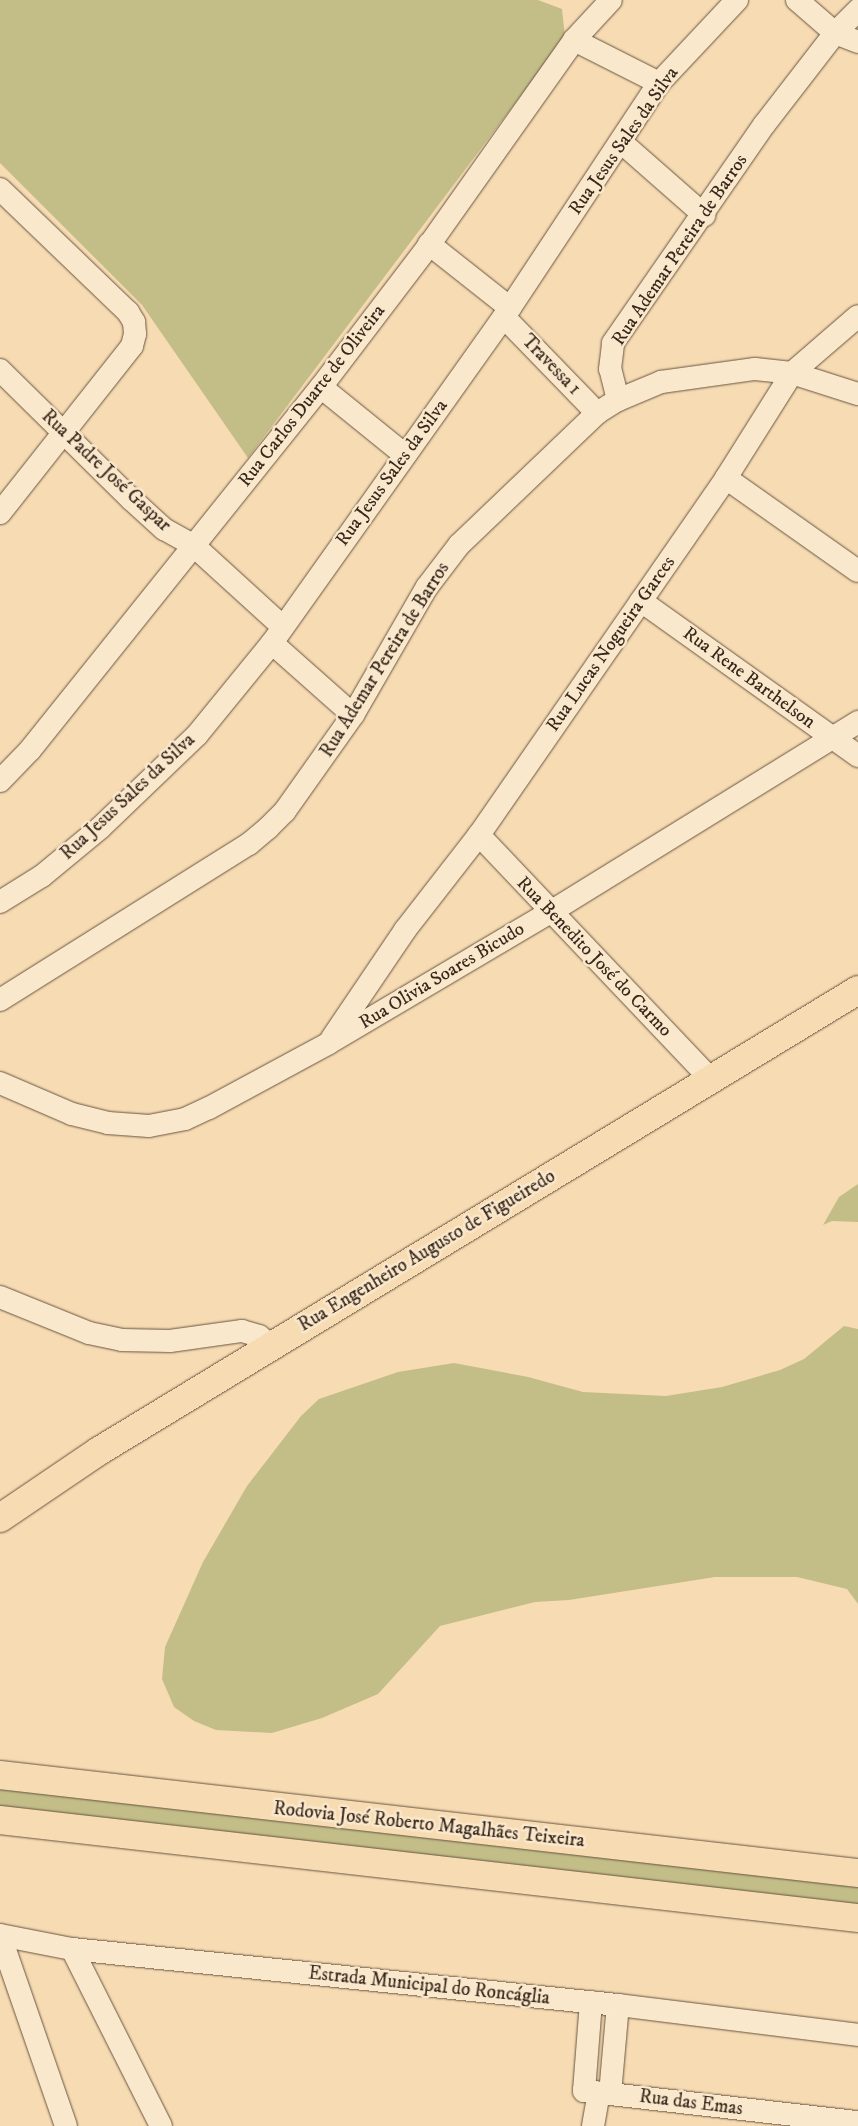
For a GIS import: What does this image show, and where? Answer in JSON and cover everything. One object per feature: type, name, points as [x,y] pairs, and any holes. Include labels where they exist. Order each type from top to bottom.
[{"type":"main road","name":"Rua Engenheiro Augusto de Figueiredo","points":[[0,1518],[98,1452],[710,1078],[858,990]]},
{"type":"main road","name":"Rodovia José Roberto Magalhães Teixeira","points":[[0,1775],[858,1872]]},
{"type":"main road","points":[[0,1820],[858,1918]]},
{"type":"street","name":"Rua Carlos Duarte de Oliveira","points":[[0,781],[30,750],[321,387],[429,244],[574,40],[611,0]]},
{"type":"street","name":"Rua Jesus Sales da Silva","points":[[0,902],[42,876],[168,765],[197,735],[277,635],[507,313],[659,83],[737,0]]},
{"type":"street","points":[[797,0],[835,33],[858,42]]},
{"type":"street","name":"Rua Ademar Pereira de Barros","points":[[0,1000],[250,844],[286,811],[353,715],[427,587],[459,545],[597,414],[618,400],[610,369],[613,344],[704,215],[764,125],[835,33],[858,10]]},
{"type":"street","points":[[574,40],[659,83]]},
{"type":"street","points":[[621,142],[704,215]]},
{"type":"street","points":[[0,189],[128,312],[134,322],[132,346],[0,513]]},
{"type":"street","name":"Travessa 1","points":[[429,244],[507,313],[597,414]]},
{"type":"street","name":"Rua Lucas Nogueira Garces","points":[[329,1043],[404,930],[479,836],[726,478],[792,373],[858,316]]},
{"type":"street","points":[[618,400],[662,382],[692,375],[755,369],[792,373],[858,394]]},
{"type":"street","name":"Rua Padre José Gaspar","points":[[0,370],[158,523],[193,545],[353,715]]},
{"type":"street","points":[[321,387],[405,455]]},
{"type":"street","points":[[726,478],[858,570]]},
{"type":"street","name":"Rua Rene Barthelson","points":[[641,601],[858,756]]},
{"type":"street","name":"Rua Olivia Soares Bicudo","points":[[0,1083],[72,1114],[108,1123],[149,1126],[185,1118],[209,1108],[329,1043],[552,912],[858,722]]},
{"type":"street","name":"Rua Benedito José do Carmo","points":[[479,836],[710,1078]]},
{"type":"street","points":[[370,980],[384,1011]]},
{"type":"street","points":[[0,1297],[89,1333],[122,1340],[170,1340],[242,1331],[259,1336],[271,1346]]},
{"type":"street","points":[[0,1935],[66,2126]]},
{"type":"street","name":"Estrada Municipal do Roncáglia","points":[[0,1935],[72,1949],[591,2002],[858,2035]]},
{"type":"street","points":[[72,1949],[161,2126]]},
{"type":"street","points":[[591,2002],[598,2093]]},
{"type":"street","points":[[593,2126],[598,2093],[618,2005]]},
{"type":"street","name":"Rua das Emas","points":[[598,2093],[858,2122]]},
{"type":"shaded area","points":[[0,0],[538,0],[562,9],[565,37],[248,458],[142,305],[0,163]]},
{"type":"shaded area","points":[[858,1184],[858,1222],[832,1221],[823,1225],[839,1197]]},
{"type":"shaded area","points":[[844,1326],[858,1329],[858,1604],[847,1589],[797,1577],[715,1577],[569,1600],[535,1602],[440,1626],[378,1694],[322,1718],[272,1733],[216,1730],[194,1721],[174,1707],[162,1679],[165,1647],[203,1562],[247,1486],[301,1416],[319,1399],[398,1372],[454,1363],[528,1377],[583,1392],[666,1396],[722,1387],[780,1370],[804,1359]]},
{"type":"shaded area","points":[[0,1784],[858,1882],[858,1906],[0,1809]]}]
